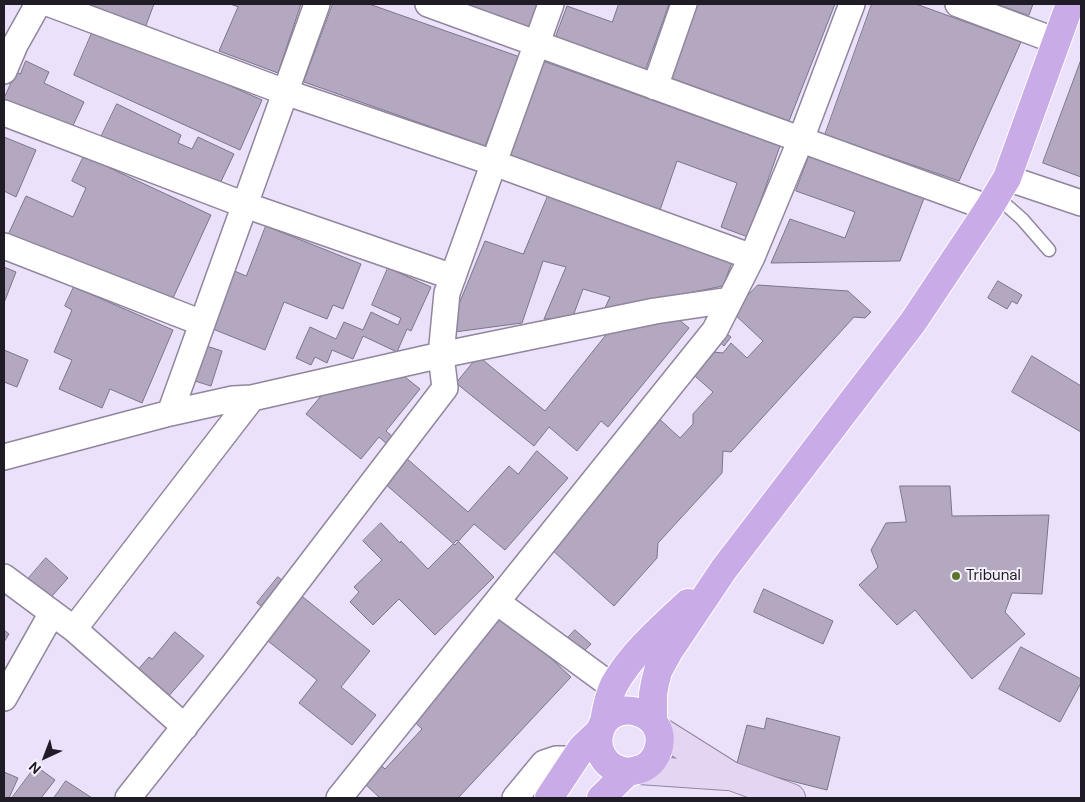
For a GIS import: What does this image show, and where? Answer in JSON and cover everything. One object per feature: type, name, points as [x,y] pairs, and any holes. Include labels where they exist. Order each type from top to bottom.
[{"type":"main road","points":[[601,798],[634,771],[648,765],[655,758],[660,740],[655,726],[652,694],[658,671],[666,656],[724,569],[913,322],[997,194],[1070,4]]},
{"type":"main road","points":[[548,798],[565,776],[582,748],[602,727],[613,686],[630,662],[652,637],[724,569]]},
{"type":"main road","points":[[731,776],[618,770],[602,756],[598,746],[598,736],[608,718],[617,712],[637,711],[646,715],[655,726],[731,776],[791,798]]},
{"type":"street","points":[[4,71],[15,45],[38,4]]},
{"type":"street","points":[[50,4],[285,92],[494,163],[752,257]]},
{"type":"street","points":[[170,413],[317,4]]},
{"type":"street","points":[[428,4],[801,139],[997,194],[1081,203]]},
{"type":"street","points":[[128,798],[185,727],[445,388],[441,355],[447,293],[551,4]]},
{"type":"street","points":[[655,86],[684,4]]},
{"type":"street","points":[[339,798],[715,330],[752,257],[801,139],[852,4]]},
{"type":"street","points":[[958,4],[1056,41]]},
{"type":"street","points":[[4,113],[245,205],[452,278]]},
{"type":"street","points":[[4,246],[202,324]]},
{"type":"street","points":[[4,457],[170,413],[233,399],[252,398],[441,355],[655,311],[730,300]]},
{"type":"street","points":[[74,629],[252,398]]},
{"type":"street","points":[[4,577],[74,629],[185,727]]},
{"type":"street","points":[[497,602],[613,686]]},
{"type":"street","points":[[4,698],[52,612]]},
{"type":"street","points":[[515,798],[544,763],[552,759],[575,759]]},
{"type":"lane","points":[[997,194],[1049,250]]},
{"type":"building","points":[[82,4],[154,4],[145,28]]},
{"type":"building","points":[[230,4],[301,4],[278,73],[219,51],[238,7]]},
{"type":"building","points":[[333,4],[369,4],[520,57],[485,146],[304,82]]},
{"type":"building","points":[[456,4],[538,4],[528,29]]},
{"type":"building","points":[[619,4],[669,4],[645,71],[555,38],[567,6],[612,22]]},
{"type":"building","points":[[697,4],[835,4],[789,121],[671,78]]},
{"type":"building","points":[[872,4],[916,4],[1021,42],[959,181],[825,135]]},
{"type":"building","points":[[996,4],[1033,4],[1029,15]]},
{"type":"building","points":[[95,26],[262,100],[240,150],[74,75]]},
{"type":"building","points":[[1081,60],[1081,177],[1043,163]]},
{"type":"building","points":[[26,61],[49,72],[44,83],[84,102],[68,136],[4,106],[4,98],[16,72],[20,74]]},
{"type":"building","points":[[543,61],[780,146],[748,237],[721,227],[737,183],[677,161],[660,210],[508,156]]},
{"type":"building","points":[[117,104],[181,135],[178,143],[192,149],[198,137],[234,154],[216,192],[101,137]]},
{"type":"building","points":[[4,137],[36,150],[16,197],[4,191]]},
{"type":"building","points":[[810,154],[926,193],[900,261],[771,263],[790,219],[845,238],[855,212],[796,191]]},
{"type":"building","points":[[84,156],[211,215],[168,309],[8,235],[26,196],[73,217],[86,188],[72,181]]},
{"type":"building","points":[[548,196],[733,260],[723,286],[604,310],[610,297],[583,289],[572,319],[544,319],[566,267],[543,261],[522,323],[447,333],[485,241],[523,254]]},
{"type":"building","points":[[266,226],[361,264],[343,309],[333,305],[327,319],[284,302],[265,350],[193,321],[216,263],[246,276]]},
{"type":"building","points":[[4,267],[16,272],[4,303]]},
{"type":"building","points":[[388,268],[431,287],[411,331],[407,329],[397,352],[363,336],[353,359],[332,350],[327,363],[315,357],[311,365],[296,358],[310,327],[336,339],[344,322],[363,330],[371,312],[398,325],[401,318],[372,305]]},
{"type":"building","points":[[998,281],[1022,295],[1017,304],[1012,301],[1007,309],[988,298]]},
{"type":"building","points":[[758,285],[848,291],[871,312],[865,318],[854,317],[731,452],[723,451],[722,473],[658,543],[657,558],[614,606],[540,539],[654,414],[680,438],[693,424],[693,414],[713,392],[687,369],[704,351],[723,353],[731,343],[747,358],[763,341],[732,312]]},
{"type":"building","points":[[74,287],[173,330],[142,403],[110,389],[102,408],[59,389],[72,360],[54,352],[72,310],[65,306]]},
{"type":"building","points":[[666,309],[689,328],[608,427],[601,421],[577,451],[549,427],[534,446],[456,383],[478,356],[545,411],[622,315]]},
{"type":"building","points":[[722,330],[731,337],[724,346],[716,339]]},
{"type":"building","points":[[194,342],[222,351],[211,386],[182,377]]},
{"type":"building","points":[[4,350],[28,360],[17,387],[4,382]]},
{"type":"building","points":[[1032,356],[1081,386],[1081,432],[1012,392]]},
{"type":"building","points":[[390,365],[420,389],[386,431],[393,437],[387,444],[379,437],[361,459],[306,414],[336,378]]},
{"type":"building","points":[[537,451],[568,478],[505,550],[474,524],[455,545],[383,482],[405,457],[468,512],[509,466],[518,474]]},
{"type":"building","name":"Tribunal","points":[[900,486],[950,486],[952,516],[1049,515],[1042,594],[1012,593],[1005,612],[1025,634],[972,679],[915,610],[897,625],[859,585],[878,567],[871,550],[886,523],[906,522]]},
{"type":"building","points":[[381,523],[428,569],[457,540],[494,577],[435,635],[399,599],[373,625],[350,602],[359,592],[354,587],[382,560],[363,541]]},
{"type":"building","points":[[46,558],[68,578],[44,605],[22,586]]},
{"type":"building","points":[[278,577],[370,651],[341,687],[376,715],[352,745],[299,703],[317,680],[258,633],[273,615],[257,603]]},
{"type":"building","points":[[764,589],[833,621],[823,644],[754,612]]},
{"type":"building","points":[[500,611],[571,677],[458,798],[380,798],[352,772],[369,754],[385,769],[422,729],[405,713]]},
{"type":"building","points":[[4,630],[9,634],[4,642]]},
{"type":"building","points":[[575,630],[591,644],[582,653],[566,640]]},
{"type":"building","points":[[175,632],[204,656],[167,698],[129,680],[149,657],[152,659]]},
{"type":"building","points":[[1021,647],[1081,679],[1081,683],[1060,722],[999,689]]},
{"type":"building","points":[[767,718],[840,737],[827,790],[736,767],[747,725],[764,729]]},
{"type":"building","points":[[36,766],[55,780],[41,798],[12,798]]},
{"type":"building","points":[[4,772],[18,778],[9,798],[4,798]]},
{"type":"building","points":[[66,781],[92,798],[54,798]]},
{"type":"place","name":"Tribunal","points":[[956,576]]}]
